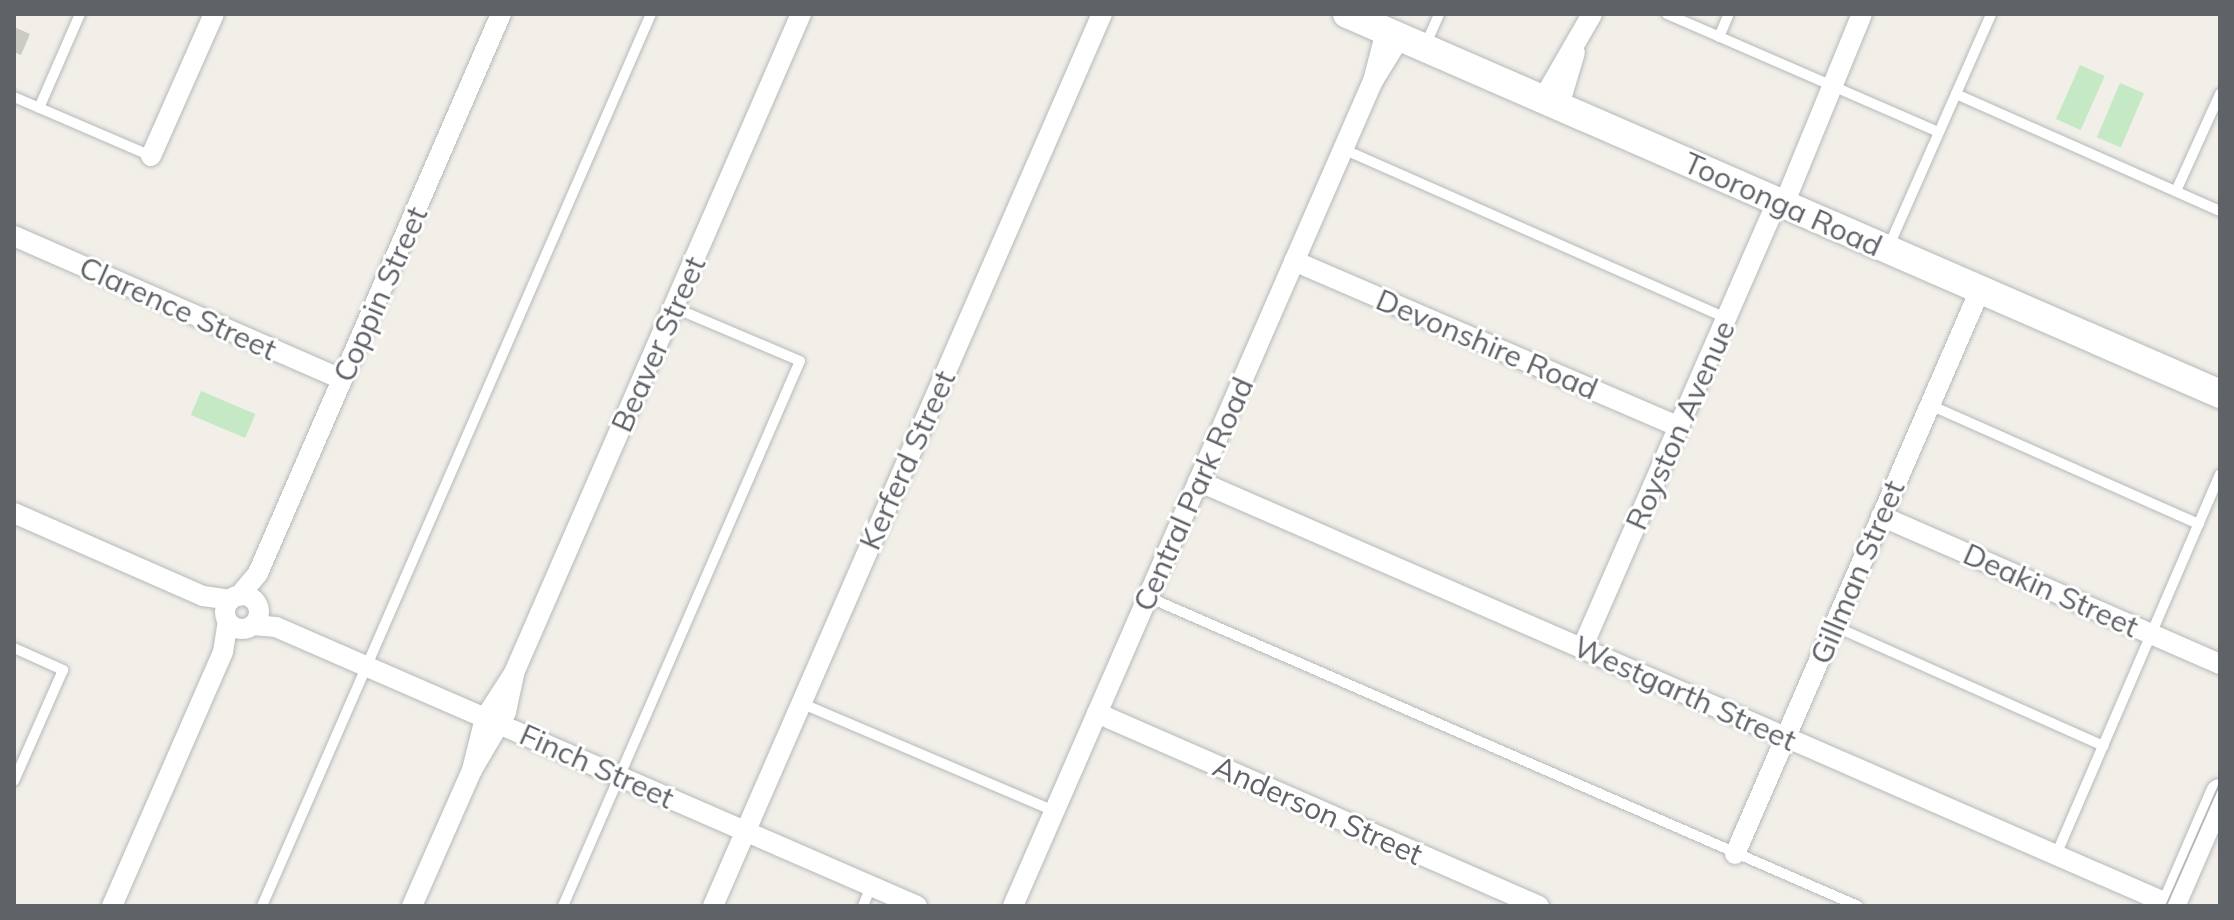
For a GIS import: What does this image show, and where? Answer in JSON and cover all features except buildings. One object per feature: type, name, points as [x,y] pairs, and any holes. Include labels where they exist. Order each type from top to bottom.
[{"type":"main road","name":"Tooronga Road","points":[[1347,14],[2220,394]]},
{"type":"main road","points":[[2171,906],[2220,793]]},
{"type":"street","points":[[151,156],[214,14]]},
{"type":"street","name":"Coppin Street","points":[[242,612],[501,14]]},
{"type":"street","name":"Beaver Street","points":[[412,906],[801,14]]},
{"type":"street","name":"Kerferd Street","points":[[713,906],[1102,14]]},
{"type":"street","points":[[1551,103],[1592,14]]},
{"type":"street","name":"Royston Avenue","points":[[1582,648],[1862,14]]},
{"type":"street","name":"Central Park Road","points":[[1013,906],[1373,81],[1403,39]]},
{"type":"street","name":"Clarence Street","points":[[14,236],[342,379]]},
{"type":"street","name":"Devonshire Road","points":[[1294,261],[1679,427]]},
{"type":"street","name":"Gillman Street","points":[[1735,854],[1980,290]]},
{"type":"street","name":"Westgarth Street","points":[[1198,481],[2171,906]]},
{"type":"street","name":"Finch Street","points":[[14,513],[917,906]]},
{"type":"street","name":"Deakin Street","points":[[1881,516],[2220,664]]},
{"type":"street","points":[[112,906],[242,612]]},
{"type":"street","name":"Anderson Street","points":[[1097,713],[1539,906]]},
{"type":"lane","points":[[39,108],[80,14]]},
{"type":"lane","points":[[262,906],[651,14]]},
{"type":"lane","points":[[1403,39],[1439,14]]},
{"type":"lane","points":[[1667,14],[1939,132]]},
{"type":"lane","points":[[1719,37],[1729,14]]},
{"type":"lane","points":[[1887,249],[1991,14]]},
{"type":"lane","points":[[1956,94],[2220,211]]},
{"type":"lane","points":[[2176,191],[2220,94]]},
{"type":"lane","points":[[14,97],[151,156]]},
{"type":"lane","points":[[1343,149],[1727,318]]},
{"type":"lane","points":[[563,906],[800,361],[673,307]]},
{"type":"lane","points":[[1930,405],[2199,524]]},
{"type":"lane","points":[[2056,855],[2220,475]]},
{"type":"lane","points":[[1148,597],[1858,906]]},
{"type":"lane","points":[[1834,626],[2104,746]]},
{"type":"lane","points":[[14,648],[63,670],[14,781]]},
{"type":"lane","points":[[801,703],[1054,811]]},
{"type":"lane","points":[[863,906],[871,886]]},
{"type":"green space","points":[[2080,65],[2105,76],[2081,130],[2056,119]]},
{"type":"green space","points":[[2120,83],[2144,93],[2121,147],[2097,137]]},
{"type":"green space","points":[[201,391],[255,414],[245,438],[191,415]]},
{"type":"tram line","points":[[2166,906],[2220,783]]}]
